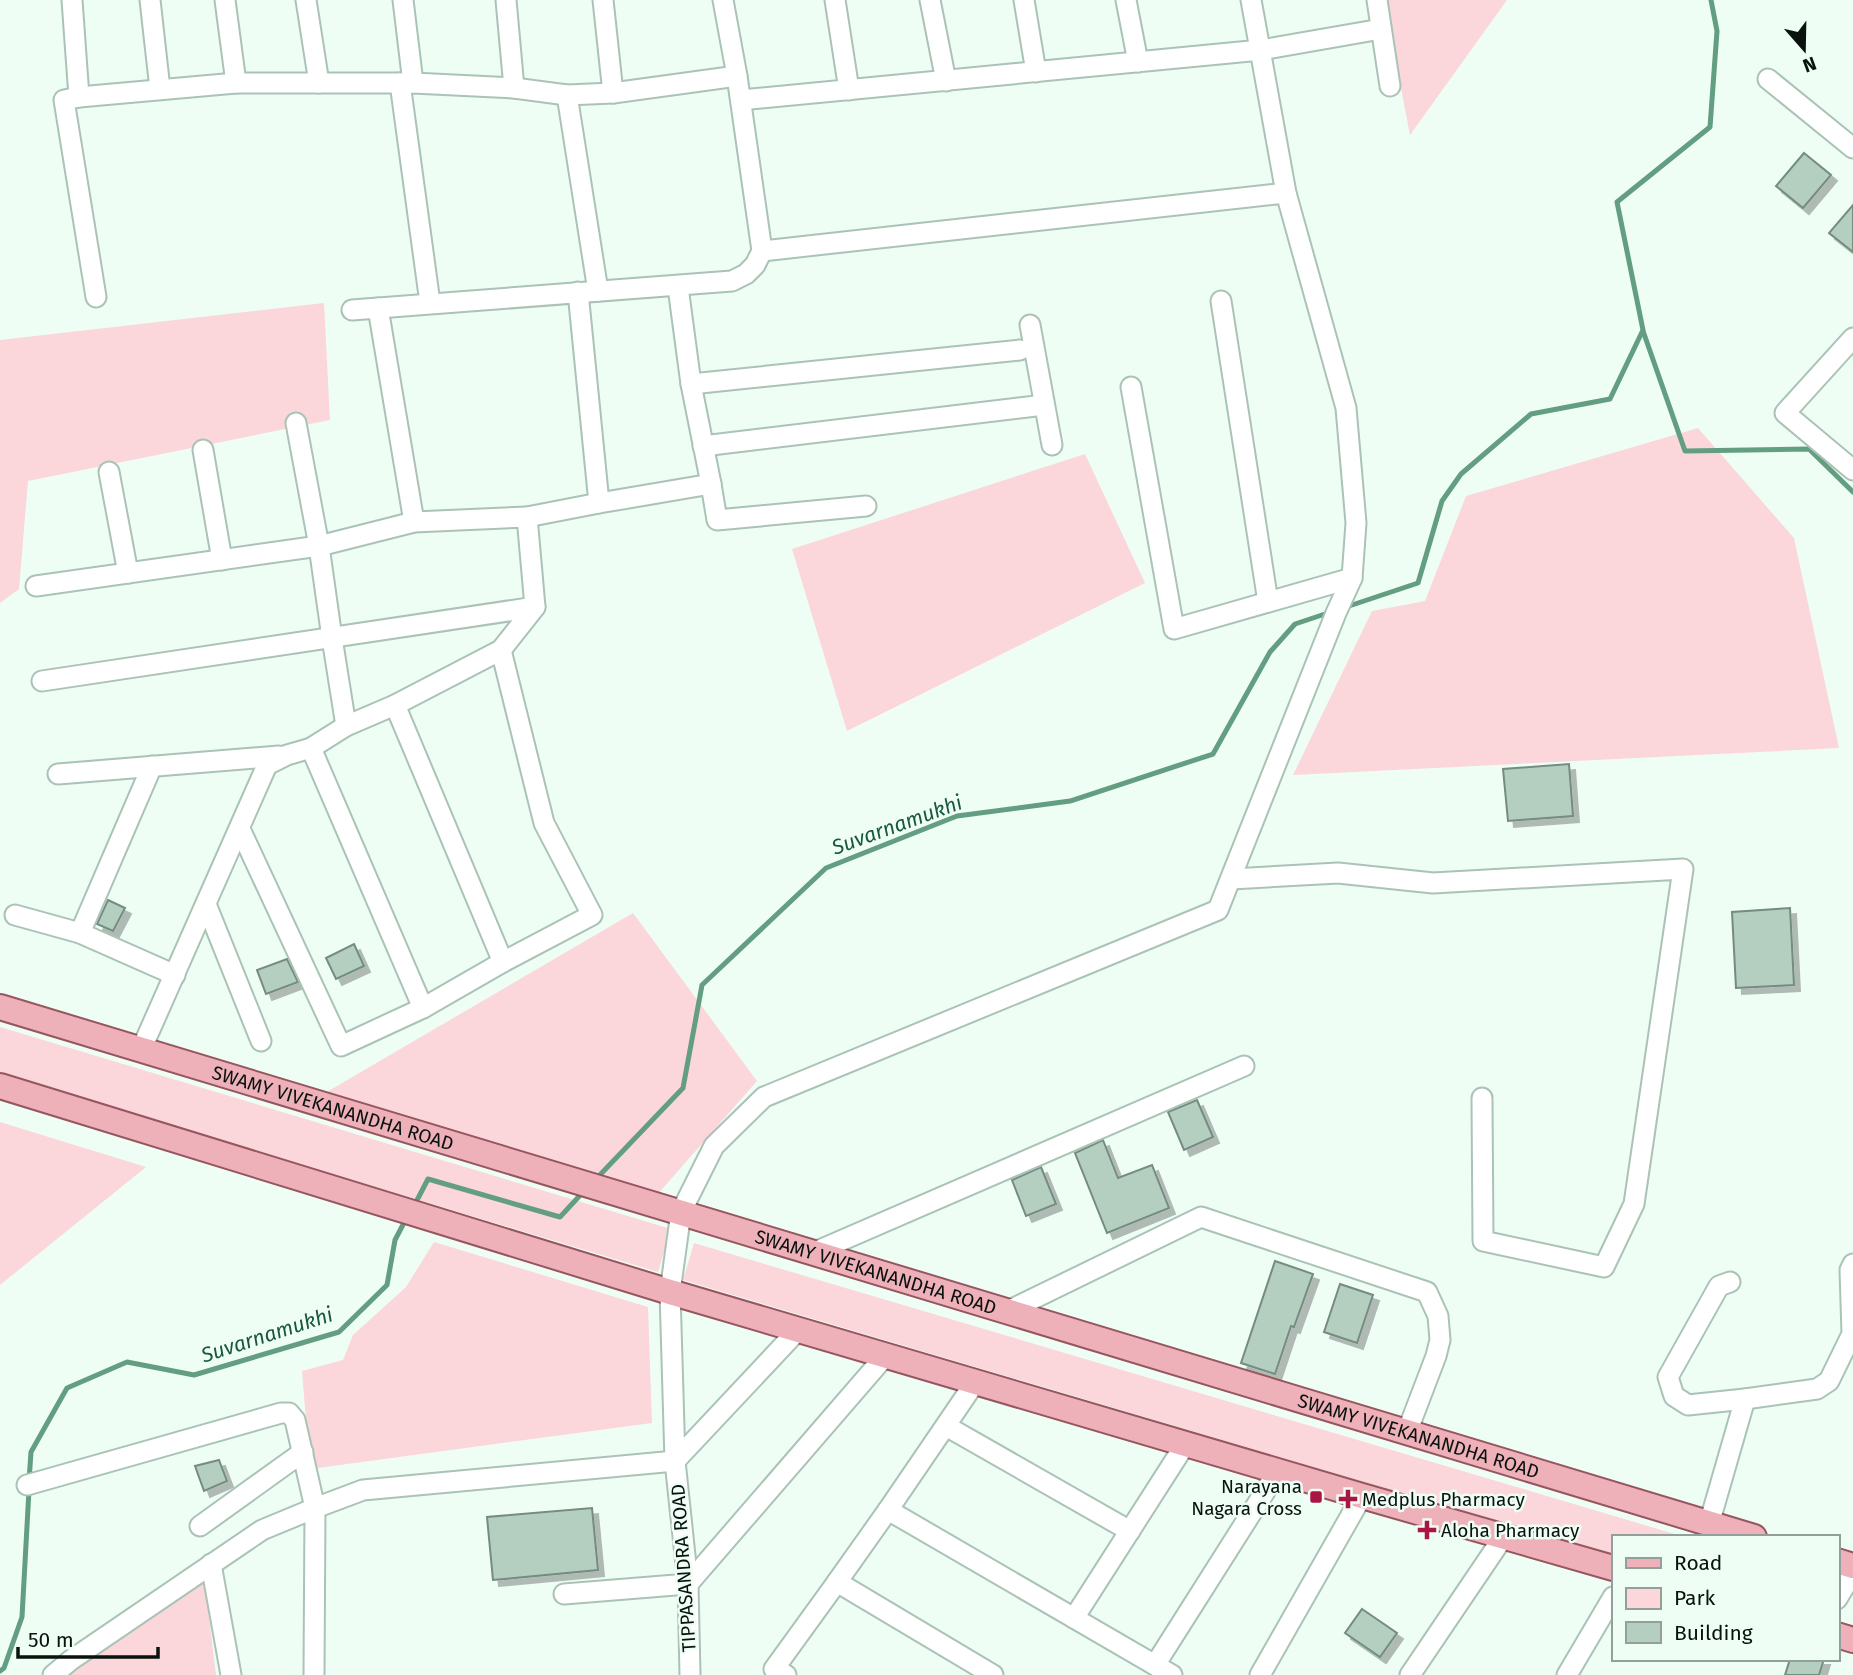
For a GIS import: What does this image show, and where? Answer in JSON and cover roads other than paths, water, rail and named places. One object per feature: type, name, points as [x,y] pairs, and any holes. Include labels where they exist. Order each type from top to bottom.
[{"type":"main road","name":"SWAMY VIVEKANANDHA ROAD","points":[[0,1007],[1747,1535]]},
{"type":"main road","points":[[0,1086],[670,1292],[1362,1496],[1612,1567]]},
{"type":"street","points":[[72,0],[79,97]]},
{"type":"street","points":[[150,0],[160,89]]},
{"type":"street","points":[[225,0],[236,83]]},
{"type":"street","points":[[306,0],[319,83]]},
{"type":"street","points":[[403,0],[406,83],[430,303]]},
{"type":"street","points":[[506,0],[514,88]]},
{"type":"street","points":[[603,0],[613,93]]},
{"type":"street","points":[[352,310],[678,287],[732,281],[746,274],[755,265],[762,251],[741,100],[723,0]]},
{"type":"street","points":[[835,0],[849,90]]},
{"type":"street","points":[[930,0],[946,81]]},
{"type":"street","points":[[1024,0],[1037,72]]},
{"type":"street","points":[[1126,0],[1138,62]]},
{"type":"street","points":[[1130,387],[1174,629],[1352,579],[1356,523],[1346,408],[1286,192],[1251,0]]},
{"type":"street","points":[[1377,0],[1390,86]]},
{"type":"street","points":[[741,100],[1261,50],[1381,29]]},
{"type":"street","points":[[96,297],[64,100],[236,83],[406,83],[514,88],[567,95],[613,93],[737,76]]},
{"type":"street","points":[[1768,79],[1853,148]]},
{"type":"street","points":[[567,95],[598,291]]},
{"type":"street","points":[[762,251],[1286,192]]},
{"type":"street","points":[[678,287],[691,384],[717,520],[866,506]]},
{"type":"street","points":[[578,292],[599,503]]},
{"type":"street","points":[[1221,301],[1268,602]]},
{"type":"street","points":[[378,308],[414,522]]},
{"type":"street","points":[[1030,326],[1052,445]]},
{"type":"street","points":[[1853,338],[1785,413],[1853,470]]},
{"type":"street","points":[[691,384],[1020,349]]},
{"type":"street","points":[[703,446],[1044,405]]},
{"type":"street","points":[[296,422],[319,546],[346,726]]},
{"type":"street","points":[[203,450],[222,560]]},
{"type":"street","points":[[109,472],[128,573]]},
{"type":"street","points":[[36,586],[319,546],[414,522],[527,517],[710,484]]},
{"type":"street","points":[[141,1050],[267,765],[287,755],[311,748],[346,726],[395,705],[500,650],[535,607],[527,517]]},
{"type":"street","name":"TIPPASANDRA ROAD","points":[[690,1675],[688,1584],[675,1461],[670,1292],[681,1212],[714,1146],[764,1097],[1219,910],[1352,579]]},
{"type":"street","points":[[42,681],[535,607]]},
{"type":"street","points":[[240,829],[341,1046],[423,1008],[592,915],[544,823],[500,650]]},
{"type":"street","points":[[395,705],[503,962]]},
{"type":"street","points":[[311,748],[423,1008]]},
{"type":"street","points":[[58,774],[287,755]]},
{"type":"street","points":[[80,933],[152,766]]},
{"type":"street","points":[[1231,879],[1338,873],[1433,883],[1683,869],[1634,1204],[1605,1267],[1483,1241],[1482,1098]]},
{"type":"street","points":[[206,904],[261,1041]]},
{"type":"street","points":[[15,915],[80,933],[175,975]]},
{"type":"street","points":[[815,1252],[1244,1066]]},
{"type":"street","points":[[1008,1311],[1201,1217],[1427,1292],[1438,1316],[1440,1340],[1407,1432]]},
{"type":"street","points":[[1730,1282],[1719,1286],[1668,1377],[1674,1396],[1688,1405],[1817,1389],[1829,1381],[1852,1335],[1850,1270],[1853,1264]]},
{"type":"street","points":[[54,1675],[71,1660],[262,1530],[363,1490],[675,1461],[799,1329]]},
{"type":"street","points":[[564,1594],[688,1584],[886,1355]]},
{"type":"street","points":[[786,1675],[774,1668],[888,1510],[976,1381]]},
{"type":"street","points":[[1709,1524],[1745,1399]]},
{"type":"street","points":[[27,1485],[281,1413],[289,1413],[295,1420],[315,1508],[314,1675]]},
{"type":"street","points":[[946,1426],[1130,1531]]},
{"type":"street","points":[[1074,1618],[1186,1443]]},
{"type":"street","points":[[200,1526],[303,1452]]},
{"type":"street","points":[[1155,1665],[1278,1471]]},
{"type":"street","points":[[1260,1675],[1362,1496]]},
{"type":"street","points":[[888,1510],[1172,1675]]},
{"type":"street","points":[[1410,1675],[1504,1536]]},
{"type":"street","points":[[211,1564],[231,1675]]},
{"type":"street","points":[[1839,1596],[1853,1572]]},
{"type":"street","points":[[837,1582],[993,1675]]},
{"type":"street","points":[[1567,1675],[1612,1599]]},
{"type":"waterway","name":"Suvarnamukhi","points":[[1343,608],[1418,583],[1442,501],[1461,474],[1531,414],[1610,399],[1643,330],[1617,202],[1710,127],[1717,31],[1711,0]]},
{"type":"waterway","points":[[1643,331],[1685,451],[1809,449],[1853,492]]},
{"type":"waterway","name":"Suvarnamukhi","points":[[596,1179],[683,1088],[702,985],[826,868],[957,816],[1070,801],[1213,754],[1270,652],[1295,624],[1331,612]]},
{"type":"waterway","name":"Suvarnamukhi","points":[[414,1206],[428,1179],[560,1217],[584,1191]]},
{"type":"waterway","name":"Suvarnamukhi","points":[[29,1481],[31,1452],[67,1388],[127,1362],[194,1375],[339,1332],[387,1285],[395,1240],[407,1217]]},
{"type":"waterway","name":"Suvarnamukhi","points":[[0,1671],[4,1668],[22,1617],[29,1490]]},
{"type":"place","name":"Narayana Nagara Cross","points":[[1316,1497]]},
{"type":"place","name":"Medplus Pharmacy","points":[[1348,1499]]},
{"type":"place","name":"Aloha Pharmacy","points":[[1427,1530]]}]
